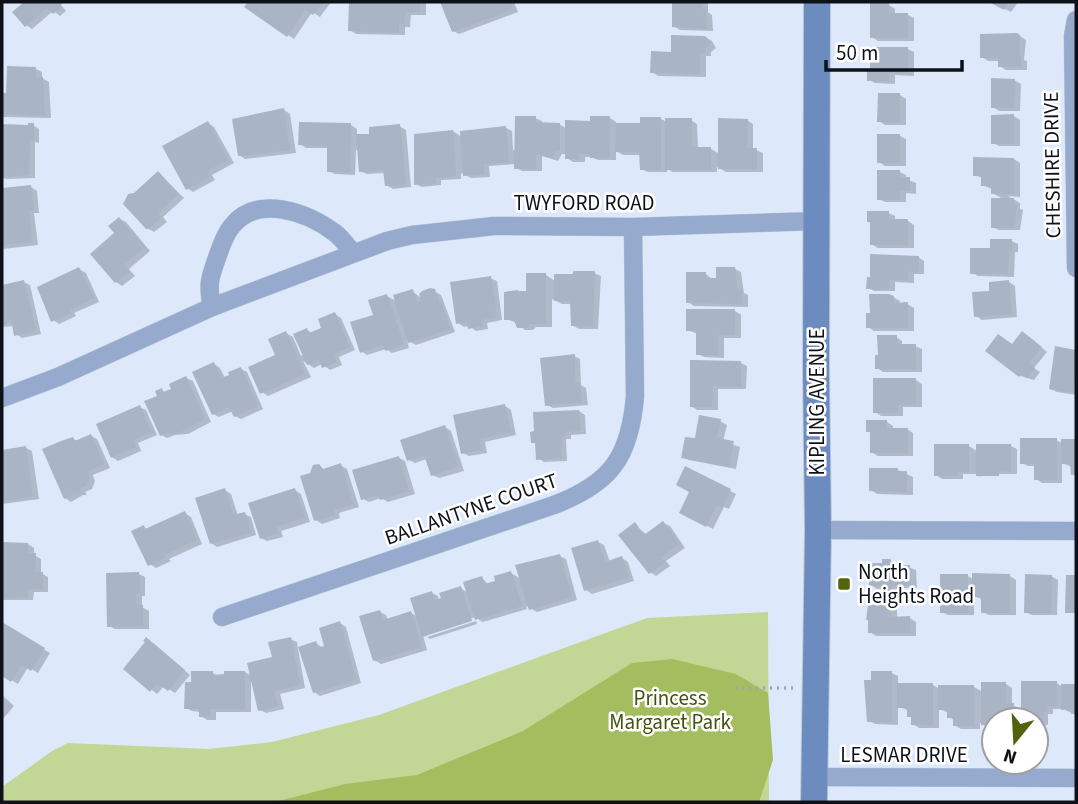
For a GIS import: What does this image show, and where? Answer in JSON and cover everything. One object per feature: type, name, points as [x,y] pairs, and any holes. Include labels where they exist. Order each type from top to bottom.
[{"type":"main road","name":"KIPLING AVENUE","points":[[815,790],[818,530],[817,2]]},
{"type":"street","name":"CHESHIRE DRIVE","points":[[1076,20],[1073,36],[1076,268]]},
{"type":"street","points":[[212,307],[207,287],[216,260],[231,226],[246,214],[264,209],[283,209],[309,218],[336,233],[353,253]]},
{"type":"street","name":"TWYFORD ROAD","points":[[2,398],[58,377],[212,307],[353,253],[412,235],[494,226],[633,227],[818,221]]},
{"type":"street","name":"BALLANTYNE COURT","points":[[222,617],[554,505],[575,497],[601,480],[619,460],[629,440],[633,419],[633,227]]},
{"type":"street","points":[[818,530],[1076,531]]},
{"type":"street","name":"LESMAR DRIVE","points":[[815,790],[1076,778]]},
{"type":"path","points":[[735,688],[816,689]]},
{"type":"green space","name":"Princess Margaret Park","points":[[768,612],[769,802],[2,802],[2,787],[52,751],[68,743],[209,749],[272,742],[379,715],[647,618]]},
{"type":"green space","points":[[672,659],[736,674],[768,693],[773,760],[759,802],[275,802],[345,784],[417,775],[523,731],[632,663]]},
{"type":"building","points":[[24,2],[56,2],[61,7],[53,14],[47,8],[25,27],[12,12]]},
{"type":"building","points":[[248,2],[323,2],[313,15],[305,10],[287,37],[244,7]]},
{"type":"building","points":[[349,2],[420,2],[420,12],[405,12],[404,24],[399,24],[399,33],[348,31]]},
{"type":"building","points":[[440,2],[510,2],[513,9],[452,32]]},
{"type":"building","points":[[672,2],[702,2],[702,9],[706,9],[707,29],[672,27]]},
{"type":"building","points":[[989,2],[1008,2],[1004,10]]},
{"type":"building","points":[[870,3],[889,3],[889,13],[908,13],[908,38],[870,38]]},
{"type":"building","points":[[980,34],[1020,35],[1021,67],[998,67],[998,58],[980,58]]},
{"type":"building","points":[[671,35],[705,36],[709,40],[710,45],[705,48],[705,53],[700,53],[700,74],[650,73],[651,51],[671,52]]},
{"type":"building","points":[[870,47],[908,47],[908,73],[889,73],[889,81],[867,81],[867,71],[870,71]]},
{"type":"building","points":[[7,66],[36,67],[36,77],[43,77],[45,115],[2,114],[2,93],[6,93]]},
{"type":"building","points":[[991,78],[1015,79],[1014,108],[991,108]]},
{"type":"building","points":[[878,93],[900,93],[900,123],[877,122]]},
{"type":"building","points":[[284,108],[290,150],[238,156],[232,119]]},
{"type":"building","points":[[1014,114],[1014,144],[991,144],[991,115]]},
{"type":"building","points":[[515,116],[536,116],[536,122],[560,123],[560,151],[555,151],[552,158],[536,154],[536,169],[514,169]]},
{"type":"building","points":[[590,116],[610,116],[610,158],[590,158],[590,154],[579,154],[579,159],[565,159],[565,120],[590,121]]},
{"type":"building","points":[[640,117],[661,117],[661,170],[640,170],[639,152],[615,152],[616,123],[640,123]]},
{"type":"building","points":[[665,118],[692,118],[692,147],[711,147],[711,170],[665,170]]},
{"type":"building","points":[[718,118],[748,119],[747,148],[757,148],[757,169],[718,169]]},
{"type":"building","points":[[208,121],[228,160],[207,171],[210,177],[186,190],[162,146]]},
{"type":"building","points":[[299,122],[351,123],[350,172],[327,172],[327,146],[298,145]]},
{"type":"building","points":[[34,123],[34,140],[30,140],[29,175],[2,177],[2,124]]},
{"type":"building","points":[[400,124],[406,184],[385,186],[383,170],[359,172],[356,134],[369,134],[369,127]]},
{"type":"building","points":[[506,126],[509,162],[484,164],[484,174],[463,176],[460,131]]},
{"type":"building","points":[[453,130],[456,176],[435,178],[436,183],[414,185],[414,134]]},
{"type":"building","points":[[877,134],[900,134],[900,163],[877,163]]},
{"type":"building","points":[[973,157],[1014,158],[1014,194],[991,194],[991,186],[981,186],[981,176],[973,176]]},
{"type":"building","points":[[877,170],[900,170],[900,177],[910,177],[910,191],[900,191],[900,200],[877,200]]},
{"type":"building","points":[[158,171],[179,194],[158,213],[162,217],[146,229],[123,204],[128,194],[134,193]]},
{"type":"building","points":[[31,185],[34,210],[29,211],[32,242],[2,245],[2,188]]},
{"type":"building","points":[[991,198],[1014,198],[1014,205],[1017,205],[1014,228],[991,228]]},
{"type":"building","points":[[867,211],[889,211],[889,219],[908,219],[908,245],[870,245]]},
{"type":"building","points":[[119,217],[145,247],[124,265],[129,272],[115,283],[90,254],[114,233],[108,226]]},
{"type":"building","points":[[990,239],[1012,239],[1008,274],[970,274],[970,248],[990,248]]},
{"type":"building","points":[[870,254],[919,256],[918,272],[908,271],[908,280],[889,280],[889,289],[866,289],[867,277],[870,277]]},
{"type":"building","points":[[79,267],[94,298],[51,322],[37,287]]},
{"type":"building","points":[[716,267],[735,267],[738,290],[742,290],[742,304],[686,303],[686,272],[706,272],[706,278],[716,278]]},
{"type":"building","points":[[573,271],[595,271],[593,326],[571,326],[570,301],[554,301],[554,274],[573,274]]},
{"type":"building","points":[[526,273],[546,273],[546,324],[529,324],[527,328],[517,328],[514,320],[504,320],[504,292],[526,291]]},
{"type":"building","points":[[491,276],[497,317],[482,320],[483,326],[468,329],[467,322],[456,324],[450,282]]},
{"type":"building","points":[[24,280],[36,331],[14,336],[11,319],[2,325],[2,285]]},
{"type":"building","points":[[1009,280],[1012,314],[974,317],[972,292],[989,291],[989,282]]},
{"type":"building","points":[[430,288],[435,289],[450,329],[408,343],[393,295],[413,289],[417,302],[422,301],[419,294]]},
{"type":"building","points":[[387,294],[404,344],[385,351],[383,345],[360,353],[350,322],[373,315],[368,300]]},
{"type":"building","points":[[869,294],[889,294],[894,296],[894,303],[908,302],[908,328],[866,328],[866,313],[870,313]]},
{"type":"building","points":[[686,309],[735,309],[735,335],[718,335],[718,355],[696,355],[696,331],[686,331]]},
{"type":"building","points":[[335,312],[350,347],[334,354],[337,362],[322,368],[319,360],[307,365],[293,334],[307,328],[309,333],[321,328],[318,319]]},
{"type":"building","points":[[286,331],[305,374],[260,394],[248,367],[275,355],[268,339]]},
{"type":"building","points":[[1022,331],[1042,347],[1029,363],[1035,368],[1027,378],[1021,374],[1019,377],[985,351],[998,334],[1012,344]]},
{"type":"building","points":[[877,335],[897,335],[897,344],[916,344],[916,369],[875,369],[875,355],[878,355]]},
{"type":"building","points":[[1055,346],[1076,350],[1074,393],[1049,389]]},
{"type":"building","points":[[575,354],[575,383],[580,382],[582,402],[545,406],[540,358]]},
{"type":"building","points":[[690,360],[741,361],[741,387],[713,386],[712,407],[690,407]]},
{"type":"building","points":[[214,362],[221,378],[241,367],[258,406],[234,417],[229,407],[212,415],[192,372]]},
{"type":"building","points":[[186,376],[205,419],[181,432],[169,432],[160,436],[144,401],[157,396],[155,391],[162,388],[163,392],[171,389],[169,384]]},
{"type":"building","points":[[873,378],[916,378],[916,404],[898,405],[898,413],[873,413]]},
{"type":"building","points":[[505,404],[511,432],[479,439],[482,450],[461,454],[453,415]]},
{"type":"building","points":[[140,405],[151,432],[133,440],[136,447],[111,458],[96,424]]},
{"type":"building","points":[[579,410],[581,431],[565,432],[565,436],[561,436],[562,458],[536,460],[535,443],[531,443],[530,432],[534,431],[533,412]]},
{"type":"building","points":[[699,415],[721,419],[717,438],[734,441],[729,467],[681,458],[685,437],[695,438]]},
{"type":"building","points":[[866,420],[887,420],[887,428],[908,428],[908,453],[870,453],[870,432],[866,432]]},
{"type":"building","points":[[445,425],[458,467],[431,476],[424,455],[407,461],[400,440]]},
{"type":"building","points":[[91,434],[104,464],[87,472],[90,477],[86,486],[80,488],[82,492],[76,492],[64,499],[42,449],[73,437],[75,441]]},
{"type":"building","points":[[1020,438],[1057,438],[1057,480],[1034,480],[1034,464],[1020,464]]},
{"type":"building","points":[[1061,439],[1076,439],[1076,474],[1071,475],[1070,464],[1061,464]]},
{"type":"building","points":[[934,444],[969,444],[969,472],[957,472],[957,476],[934,476]]},
{"type":"building","points":[[976,444],[1011,444],[1011,472],[999,471],[999,476],[976,476]]},
{"type":"building","points":[[26,446],[33,496],[2,501],[2,450]]},
{"type":"building","points":[[399,456],[409,491],[380,500],[378,495],[361,500],[352,470]]},
{"type":"building","points":[[341,463],[353,504],[334,510],[335,515],[314,521],[300,476],[310,473],[313,465],[319,464],[323,469]]},
{"type":"building","points":[[685,466],[731,489],[722,508],[717,505],[706,527],[679,513],[689,492],[676,485]]},
{"type":"building","points":[[869,468],[898,468],[898,471],[907,471],[907,492],[869,491]]},
{"type":"building","points":[[225,488],[233,515],[245,512],[251,532],[210,544],[195,498]]},
{"type":"building","points":[[295,488],[305,518],[276,527],[278,533],[260,539],[248,503]]},
{"type":"building","points":[[185,511],[197,540],[164,555],[165,558],[148,566],[131,531],[144,525],[145,529]]},
{"type":"building","points":[[663,521],[680,544],[661,557],[665,562],[649,574],[618,535],[635,522],[644,535]]},
{"type":"building","points":[[598,540],[605,562],[622,556],[629,577],[584,591],[571,548]]},
{"type":"building","points":[[2,542],[28,543],[28,553],[36,553],[35,572],[43,572],[43,589],[28,589],[28,597],[2,598]]},
{"type":"building","points":[[560,554],[572,597],[529,610],[515,565]]},
{"type":"building","points":[[882,559],[891,559],[891,563],[898,565],[910,565],[911,585],[892,586],[892,594],[883,594],[883,586],[869,586],[869,563],[882,563]]},
{"type":"building","points":[[511,571],[522,606],[475,620],[463,582],[482,576],[485,584],[495,581],[494,576]]},
{"type":"building","points":[[139,572],[140,593],[136,593],[137,605],[143,605],[143,626],[107,627],[106,573]]},
{"type":"building","points":[[972,573],[1010,574],[1010,613],[981,613],[981,597],[972,597]]},
{"type":"building","points":[[940,574],[968,574],[968,613],[940,613]]},
{"type":"building","points":[[1025,574],[1052,575],[1051,613],[1024,613]]},
{"type":"building","points":[[1066,575],[1076,575],[1076,613],[1065,613]]},
{"type":"building","points":[[461,586],[472,621],[422,637],[410,598],[432,591],[435,600],[441,598],[439,593]]},
{"type":"building","points":[[891,604],[891,617],[910,616],[910,633],[868,633],[868,605]]},
{"type":"building","points":[[380,610],[383,620],[411,611],[422,647],[373,661],[359,616]]},
{"type":"building","points":[[340,621],[356,680],[313,693],[298,647],[316,641],[318,648],[324,646],[319,628]]},
{"type":"building","points":[[2,622],[45,648],[31,671],[21,665],[11,682],[2,676]]},
{"type":"building","points":[[146,637],[185,670],[168,691],[157,683],[150,692],[123,669],[145,642],[143,641]]},
{"type":"building","points":[[291,637],[300,685],[274,691],[278,706],[258,711],[247,663],[272,657],[268,642]]},
{"type":"building","points":[[191,671],[213,671],[213,675],[224,674],[224,671],[245,671],[245,709],[210,709],[210,717],[199,717],[199,709],[184,709],[185,682],[191,682]]},
{"type":"building","points":[[871,671],[892,671],[892,722],[867,722],[864,680],[871,680]]},
{"type":"building","points":[[1021,681],[1057,681],[1057,706],[1021,706]]},
{"type":"building","points":[[981,682],[1006,682],[1006,703],[1014,703],[1014,706],[981,706]]},
{"type":"building","points":[[897,683],[933,683],[933,725],[911,725],[907,708],[897,708]]},
{"type":"building","points":[[1061,684],[1076,684],[1076,714],[1071,714],[1071,709],[1061,710]]},
{"type":"building","points":[[938,685],[974,685],[974,726],[953,726],[953,718],[947,718],[947,710],[938,710]]},
{"type":"place","name":"North Heights Road","points":[[844,584]]}]
